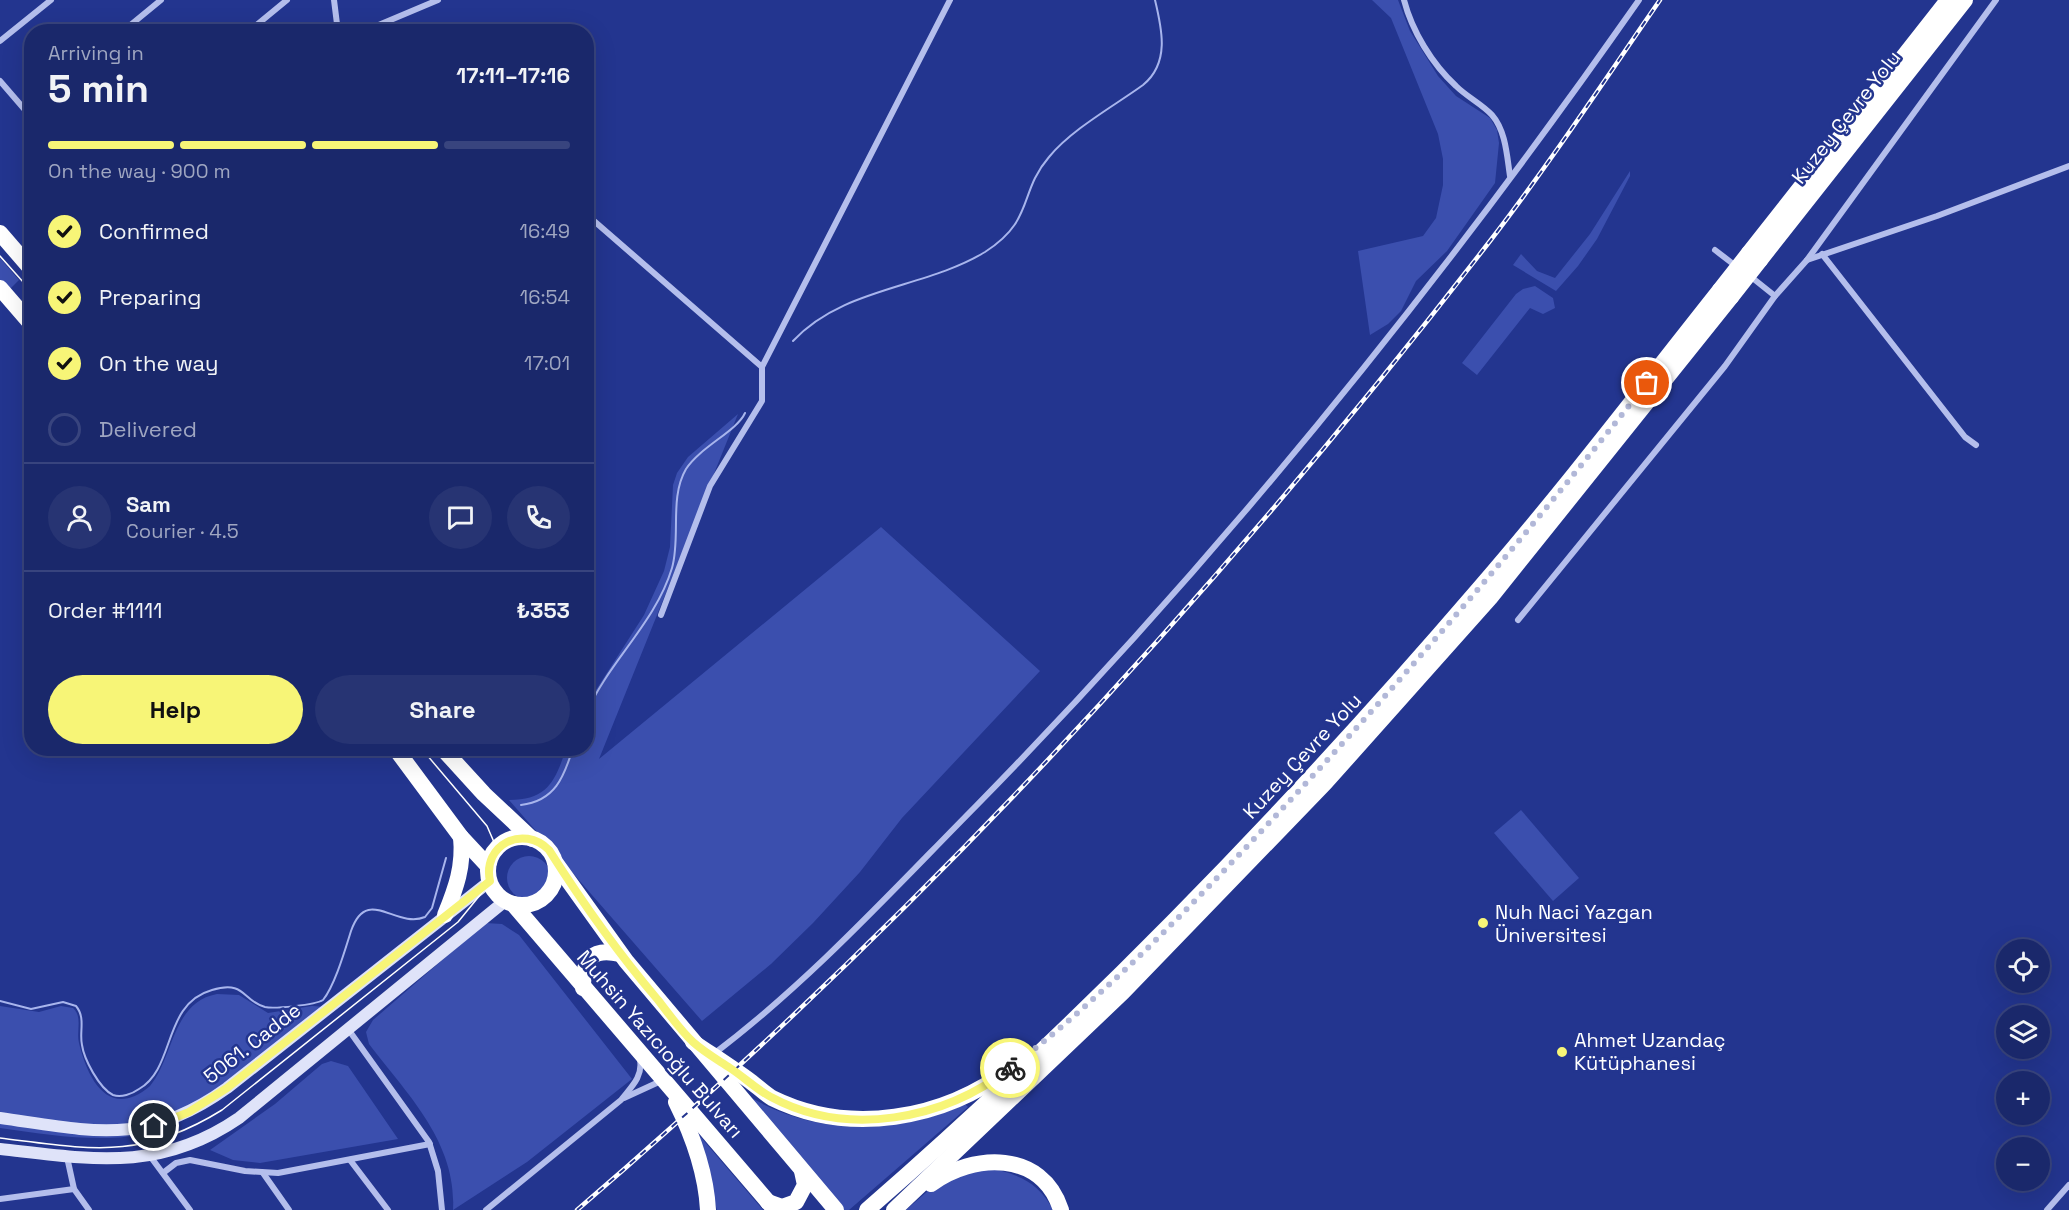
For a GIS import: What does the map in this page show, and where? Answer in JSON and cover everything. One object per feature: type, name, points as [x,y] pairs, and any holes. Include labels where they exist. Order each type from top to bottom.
[{"type":"highway","name":"Kuzey Çevre Yolu","points":[[1755,256],[1948,0]]},
{"type":"highway","name":"Kuzey Çevre Yolu","points":[[1755,256],[1965,0]]},
{"type":"highway","points":[[0,234],[24,261]]},
{"type":"highway","points":[[1726,293],[1755,256]]},
{"type":"highway","points":[[0,288],[24,316]]},
{"type":"highway","name":"Kuzey Çevre Yolu","points":[[868,1209],[963,1126],[1133,961],[1241,852],[1410,668],[1726,293]]},
{"type":"highway","name":"Kuzey Çevre Yolu","points":[[895,1210],[1123,992],[1325,783],[1490,598],[1726,293]]},
{"type":"highway","points":[[401,756],[489,874],[498,896],[509,902],[526,905],[544,897],[555,881],[555,862],[549,850],[532,839],[484,794],[449,756]]},
{"type":"highway","points":[[445,915],[461,873],[463,859],[461,837]]},
{"type":"highway","points":[[489,874],[491,857],[501,844],[519,837],[532,839]]},
{"type":"highway","name":"Muhsin Yazıcıoğlu Bulvarı","points":[[555,862],[620,954],[836,1210]]},
{"type":"highway","name":"Muhsin Yazıcıoğlu Bulvarı","points":[[509,902],[772,1206]]},
{"type":"highway","points":[[583,988],[584,968],[591,957],[602,952],[620,954]]},
{"type":"highway","points":[[693,1042],[769,1096],[807,1112],[869,1119],[915,1113],[969,1096],[996,1079],[1133,961]]},
{"type":"highway","points":[[664,1080],[688,1131],[703,1179],[708,1210]]},
{"type":"highway","points":[[895,1210],[956,1168],[981,1161],[1003,1161],[1022,1167],[1039,1177],[1051,1191],[1061,1210]]},
{"type":"highway","points":[[772,1206],[782,1207],[796,1202],[806,1185],[802,1171]]},
{"type":"street","points":[[0,42],[51,0]]},
{"type":"street","points":[[132,24],[160,0]]},
{"type":"street","points":[[258,24],[287,0]]},
{"type":"street","points":[[334,0],[337,24]]},
{"type":"street","points":[[386,24],[438,0]]},
{"type":"street","points":[[660,615],[710,486],[762,401],[762,367],[950,0]]},
{"type":"street","points":[[1404,0],[1412,24],[1429,53],[1455,85],[1493,116],[1505,142],[1510,176]]},
{"type":"street","points":[[712,1055],[771,1008],[888,896],[1040,742],[1125,650],[1318,426],[1510,176],[1639,0]]},
{"type":"street","points":[[1518,620],[1732,358],[1775,296],[1807,260],[1996,0]]},
{"type":"street","points":[[0,81],[24,103]]},
{"type":"street","points":[[1807,260],[1937,216],[2069,166]]},
{"type":"street","points":[[594,221],[762,367]]},
{"type":"street","points":[[1715,250],[1775,296]]},
{"type":"street","points":[[1822,254],[1965,437],[1976,445]]},
{"type":"street","name":"5061. Cadde","points":[[0,1118],[106,1132],[141,1129],[178,1118],[227,1088],[445,915],[489,874]]},
{"type":"street","points":[[0,1149],[106,1160],[150,1156],[191,1145],[228,1126],[509,902]]},
{"type":"street","points":[[348,1029],[430,1144],[438,1171],[442,1210]]},
{"type":"street","points":[[486,1210],[621,1100],[642,1069],[639,1052]]},
{"type":"street","points":[[621,1100],[664,1080]]},
{"type":"street","points":[[162,1173],[176,1163],[190,1160],[263,1173],[287,1172],[430,1144]]},
{"type":"street","points":[[150,1156],[190,1210]]},
{"type":"street","points":[[67,1157],[74,1189],[89,1210]]},
{"type":"street","points":[[350,1160],[388,1210]]},
{"type":"street","points":[[263,1173],[289,1210]]},
{"type":"street","points":[[2047,1210],[2069,1185]]},
{"type":"street","points":[[0,1199],[74,1189]]},
{"type":"shaded area","points":[[1372,0],[1398,0],[1410,31],[1438,76],[1456,96],[1490,118],[1497,130],[1499,143],[1495,183],[1447,251],[1416,281],[1401,311],[1388,324],[1370,335],[1358,251],[1423,236],[1436,218],[1443,185],[1443,159],[1438,134],[1391,18]]},
{"type":"shaded area","points":[[1630,171],[1630,176],[1597,239],[1556,291],[1513,265],[1521,254],[1537,271],[1555,278],[1590,234]]},
{"type":"shaded area","points":[[0,258],[19,280],[9,290],[0,280]]},
{"type":"shaded area","points":[[1535,286],[1553,298],[1555,308],[1543,314],[1530,308],[1477,375],[1462,363],[1516,294],[1523,289]]},
{"type":"shaded area","points":[[738,414],[599,759],[881,527],[1040,671],[902,818],[860,872],[813,923],[771,964],[702,1021],[509,800],[533,797],[541,792],[553,779],[563,756],[594,756],[594,693],[644,615],[664,571],[670,547],[673,485],[677,473],[688,457]]},
{"type":"shaded area","points":[[1521,810],[1579,878],[1553,901],[1494,833]]},
{"type":"shaded area","points":[[529,856],[545,862],[551,878],[545,894],[529,900],[513,894],[507,878],[513,862]]},
{"type":"shaded area","points":[[485,923],[502,924],[519,935],[632,1079],[527,1162],[453,1210],[452,1185],[447,1162],[438,1141],[427,1120],[369,1044],[366,1032],[373,1020]]},
{"type":"shaded area","points":[[217,994],[239,995],[268,1013],[312,1006],[326,1007],[253,1073],[227,1093],[172,1125],[142,1134],[109,1138],[68,1137],[0,1128],[0,1006],[39,1012],[61,1006],[73,1008],[79,1020],[78,1038],[88,1071],[103,1092],[123,1099],[136,1095],[150,1086],[158,1074],[182,1019],[202,999]]},
{"type":"shaded area","points":[[331,1061],[348,1066],[398,1139],[260,1163],[233,1160],[210,1150],[275,1104],[322,1064]]},
{"type":"shaded area","points":[[743,1093],[769,1107],[796,1117],[824,1124],[852,1127],[910,1122],[938,1115],[965,1104],[968,1107],[849,1210],[840,1210]]},
{"type":"shaded area","points":[[693,1128],[763,1210],[717,1210]]},
{"type":"shaded area","points":[[982,1167],[1023,1179],[1040,1191],[1053,1210],[906,1210],[929,1190]]},
{"type":"waterway","points":[[793,341],[813,323],[836,310],[860,299],[961,264],[985,252],[1001,240],[1012,229],[1019,217],[1039,170],[1058,147],[1081,127],[1143,85],[1152,76],[1161,56],[1162,45],[1155,0]]},
{"type":"waterway","points":[[594,697],[643,625],[664,588],[672,568],[676,544],[676,505],[681,480],[686,469],[692,461],[741,420],[745,413]]},
{"type":"waterway","points":[[521,805],[533,803],[550,793],[562,778],[570,756]]},
{"type":"waterway","points":[[0,1001],[31,1009],[63,1002],[76,1006],[81,1015],[83,1051],[93,1073],[113,1095],[126,1095],[136,1091],[151,1079],[159,1067],[177,1022],[185,1008],[196,997],[212,990],[231,988],[238,989],[265,1007],[294,1006],[323,1000],[336,977],[351,931],[358,918],[365,911],[374,910],[403,918],[425,917],[432,908],[446,858]]},
{"type":"tram line","points":[[0,256],[24,283]]},
{"type":"tram line","points":[[0,1138],[61,1145],[114,1147],[139,1144],[193,1126],[222,1110],[458,922],[489,884],[496,864],[497,849],[487,826],[428,756]]},
{"type":"railway","points":[[577,1210],[702,1100],[824,986],[943,869],[1171,626],[1387,372],[1490,241],[1555,152],[1660,0]]},
{"type":"way so far","points":[[1010,1068],[1026,1057],[1133,961],[1316,773],[1480,589],[1647,383]]},
{"type":"place","name":"Nuh Naci Yazgan Üniversitesi","points":[[1483,923]]},
{"type":"place","name":"Ahmet Uzandaç Kütüphanesi","points":[[1562,1052]]},
{"type":"route","points":[[154,1126],[178,1118],[214,1098],[490,881],[488,866],[494,852],[501,844],[519,837],[532,839],[549,850],[555,862],[626,962],[693,1042],[769,1096],[787,1105],[807,1112],[847,1119],[891,1118],[941,1107],[969,1096],[1010,1068]]}]
